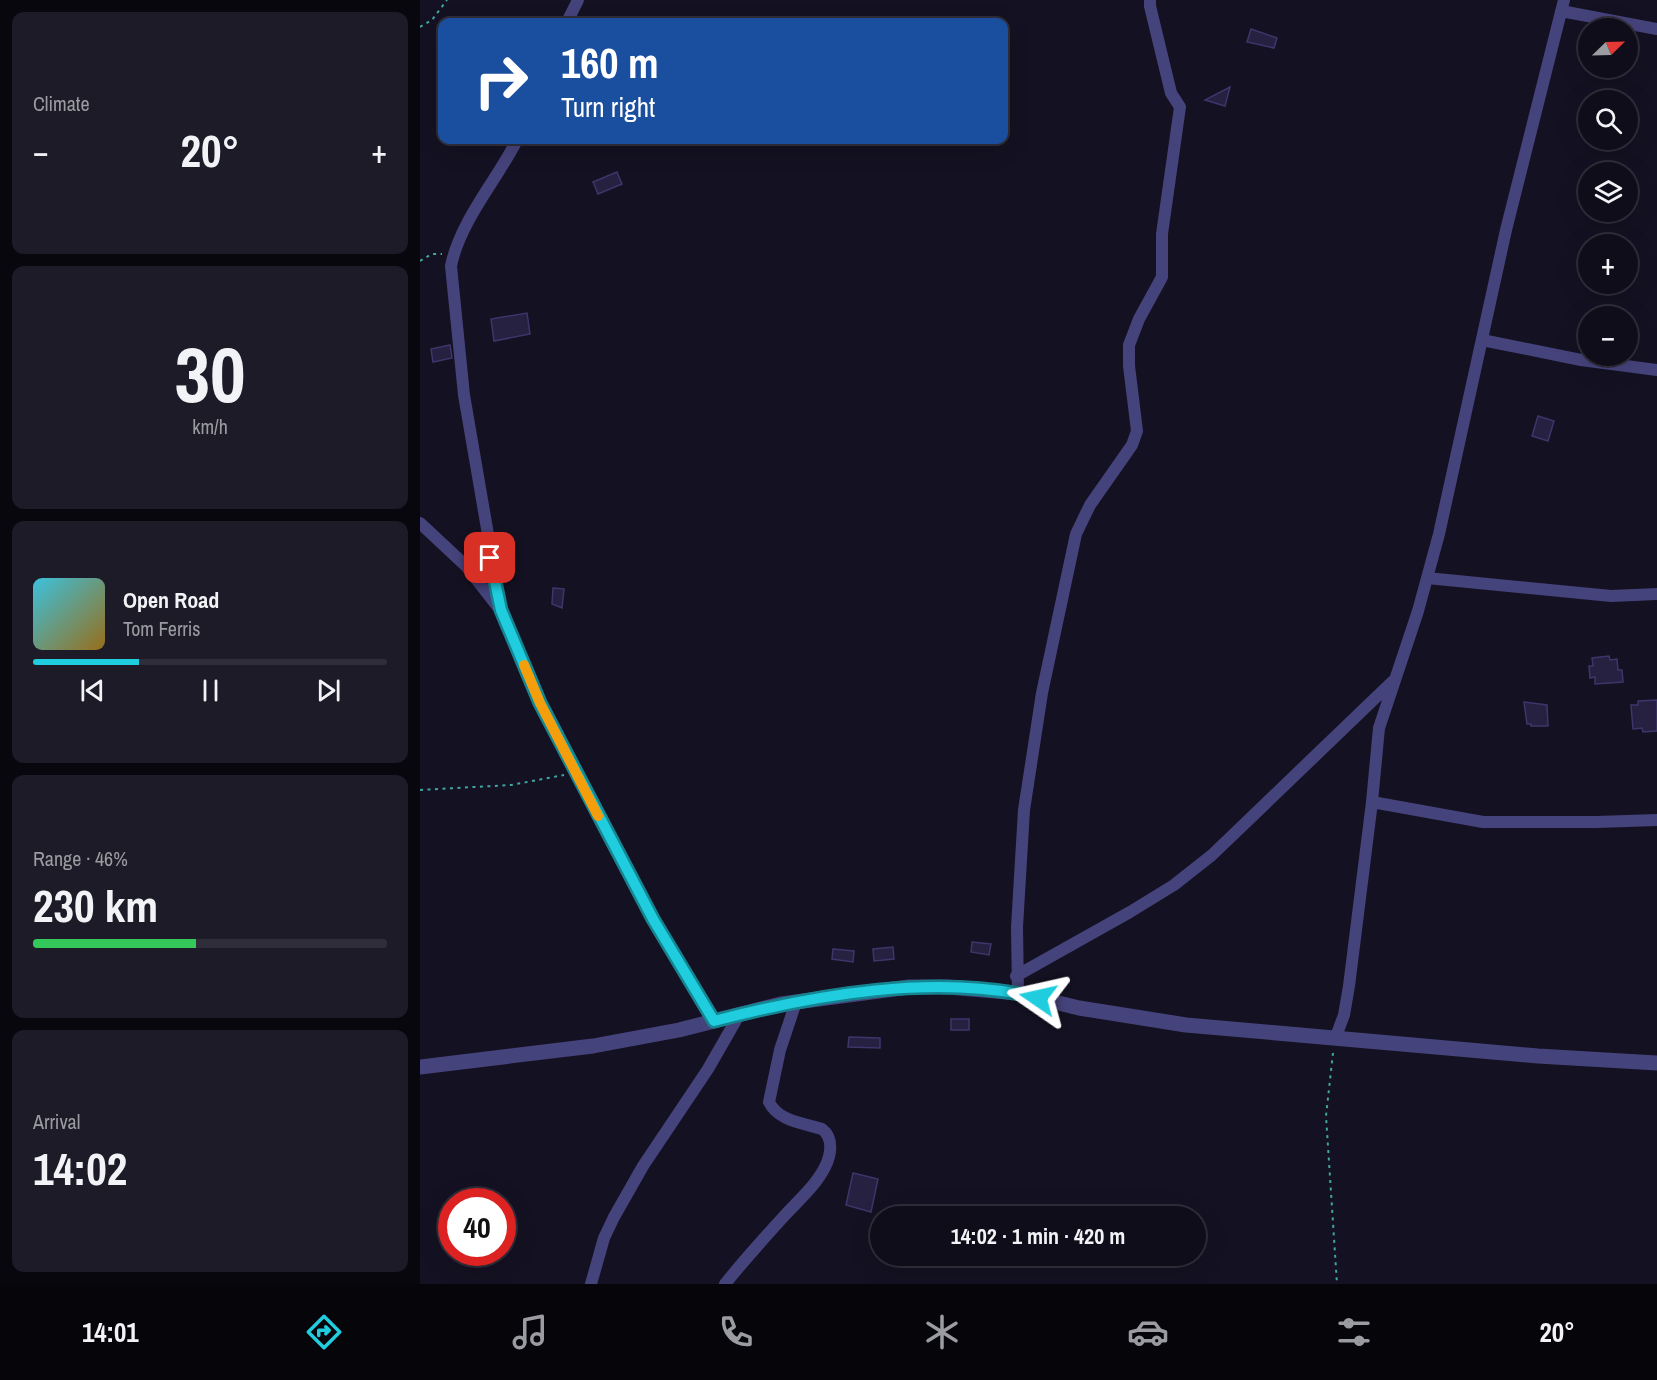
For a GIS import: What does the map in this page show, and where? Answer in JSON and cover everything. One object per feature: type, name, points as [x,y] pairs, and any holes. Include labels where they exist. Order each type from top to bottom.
[{"type":"street","points":[[569,18],[578,0]]},
{"type":"street","points":[[1018,993],[1017,927],[1024,810],[1042,693],[1076,534],[1090,505],[1132,445],[1137,431],[1129,366],[1129,345],[1139,319],[1159,284],[1162,271],[1162,234],[1180,107],[1171,93],[1150,0]]},
{"type":"street","points":[[1335,1039],[1344,1015],[1349,986],[1379,728],[1439,534],[1506,230],[1527,155],[1563,6],[1657,29]]},
{"type":"street","points":[[515,144],[476,209],[454,254],[452,284],[464,395],[501,610],[540,703],[576,773],[653,919],[714,1021]]},
{"type":"street","points":[[1482,340],[1581,360],[1657,370]]},
{"type":"street","points":[[420,523],[466,566],[501,610]]},
{"type":"street","points":[[1427,578],[1611,596],[1657,594]]},
{"type":"street","points":[[1016,976],[1130,912],[1174,885],[1205,861],[1394,680]]},
{"type":"street","points":[[1372,802],[1484,822],[1560,823],[1657,820]]},
{"type":"street","points":[[420,1067],[593,1046],[679,1030],[796,1002],[909,987],[948,987],[1018,993],[1137,1019],[1335,1039],[1538,1056],[1657,1063]]},
{"type":"street","points":[[724,1284],[812,1186],[825,1168],[830,1155],[827,1132],[784,1118],[773,1110],[769,1102],[780,1050],[796,1002]]},
{"type":"street","points":[[591,1284],[604,1238],[614,1217],[643,1166],[708,1069],[739,1015]]},
{"type":"path","points":[[420,27],[432,20],[447,0]]},
{"type":"path","points":[[420,261],[432,254],[454,254]]},
{"type":"path","points":[[420,790],[511,785],[576,773]]},
{"type":"path","points":[[1335,1039],[1326,1116],[1337,1284]]},
{"type":"building","points":[[1251,29],[1277,38],[1274,48],[1247,42]]},
{"type":"building","points":[[1230,87],[1225,106],[1205,100]]},
{"type":"building","points":[[617,172],[622,184],[598,194],[593,182]]},
{"type":"building","points":[[527,313],[530,334],[494,341],[491,319]]},
{"type":"building","points":[[450,345],[452,358],[433,362],[431,349]]},
{"type":"building","points":[[1538,416],[1554,421],[1548,441],[1532,436]]},
{"type":"building","points":[[553,588],[564,589],[562,608],[552,604]]},
{"type":"building","points":[[1609,656],[1610,660],[1617,659],[1618,670],[1622,670],[1623,682],[1595,684],[1595,677],[1590,678],[1589,666],[1593,666],[1592,658]]},
{"type":"building","points":[[1657,700],[1657,731],[1643,732],[1642,728],[1633,729],[1631,705],[1638,705],[1638,701]]},
{"type":"building","points":[[1524,702],[1547,705],[1548,726],[1527,724]]},
{"type":"building","points":[[972,942],[991,944],[989,955],[971,952]]},
{"type":"building","points":[[893,947],[894,959],[874,961],[873,949]]},
{"type":"building","points":[[833,949],[854,951],[853,962],[832,959]]},
{"type":"building","points":[[951,1019],[969,1019],[969,1030],[951,1030]]},
{"type":"building","points":[[849,1037],[880,1038],[880,1048],[848,1047]]},
{"type":"building","points":[[853,1173],[878,1179],[870,1212],[846,1205]]},
{"type":"slow traffic","points":[[524,665],[540,703],[598,816]]},
{"type":"route","points":[[490,558],[501,610],[540,703],[653,919],[714,1021],[781,1004],[909,987],[948,987],[1018,993],[1038,998]]}]
